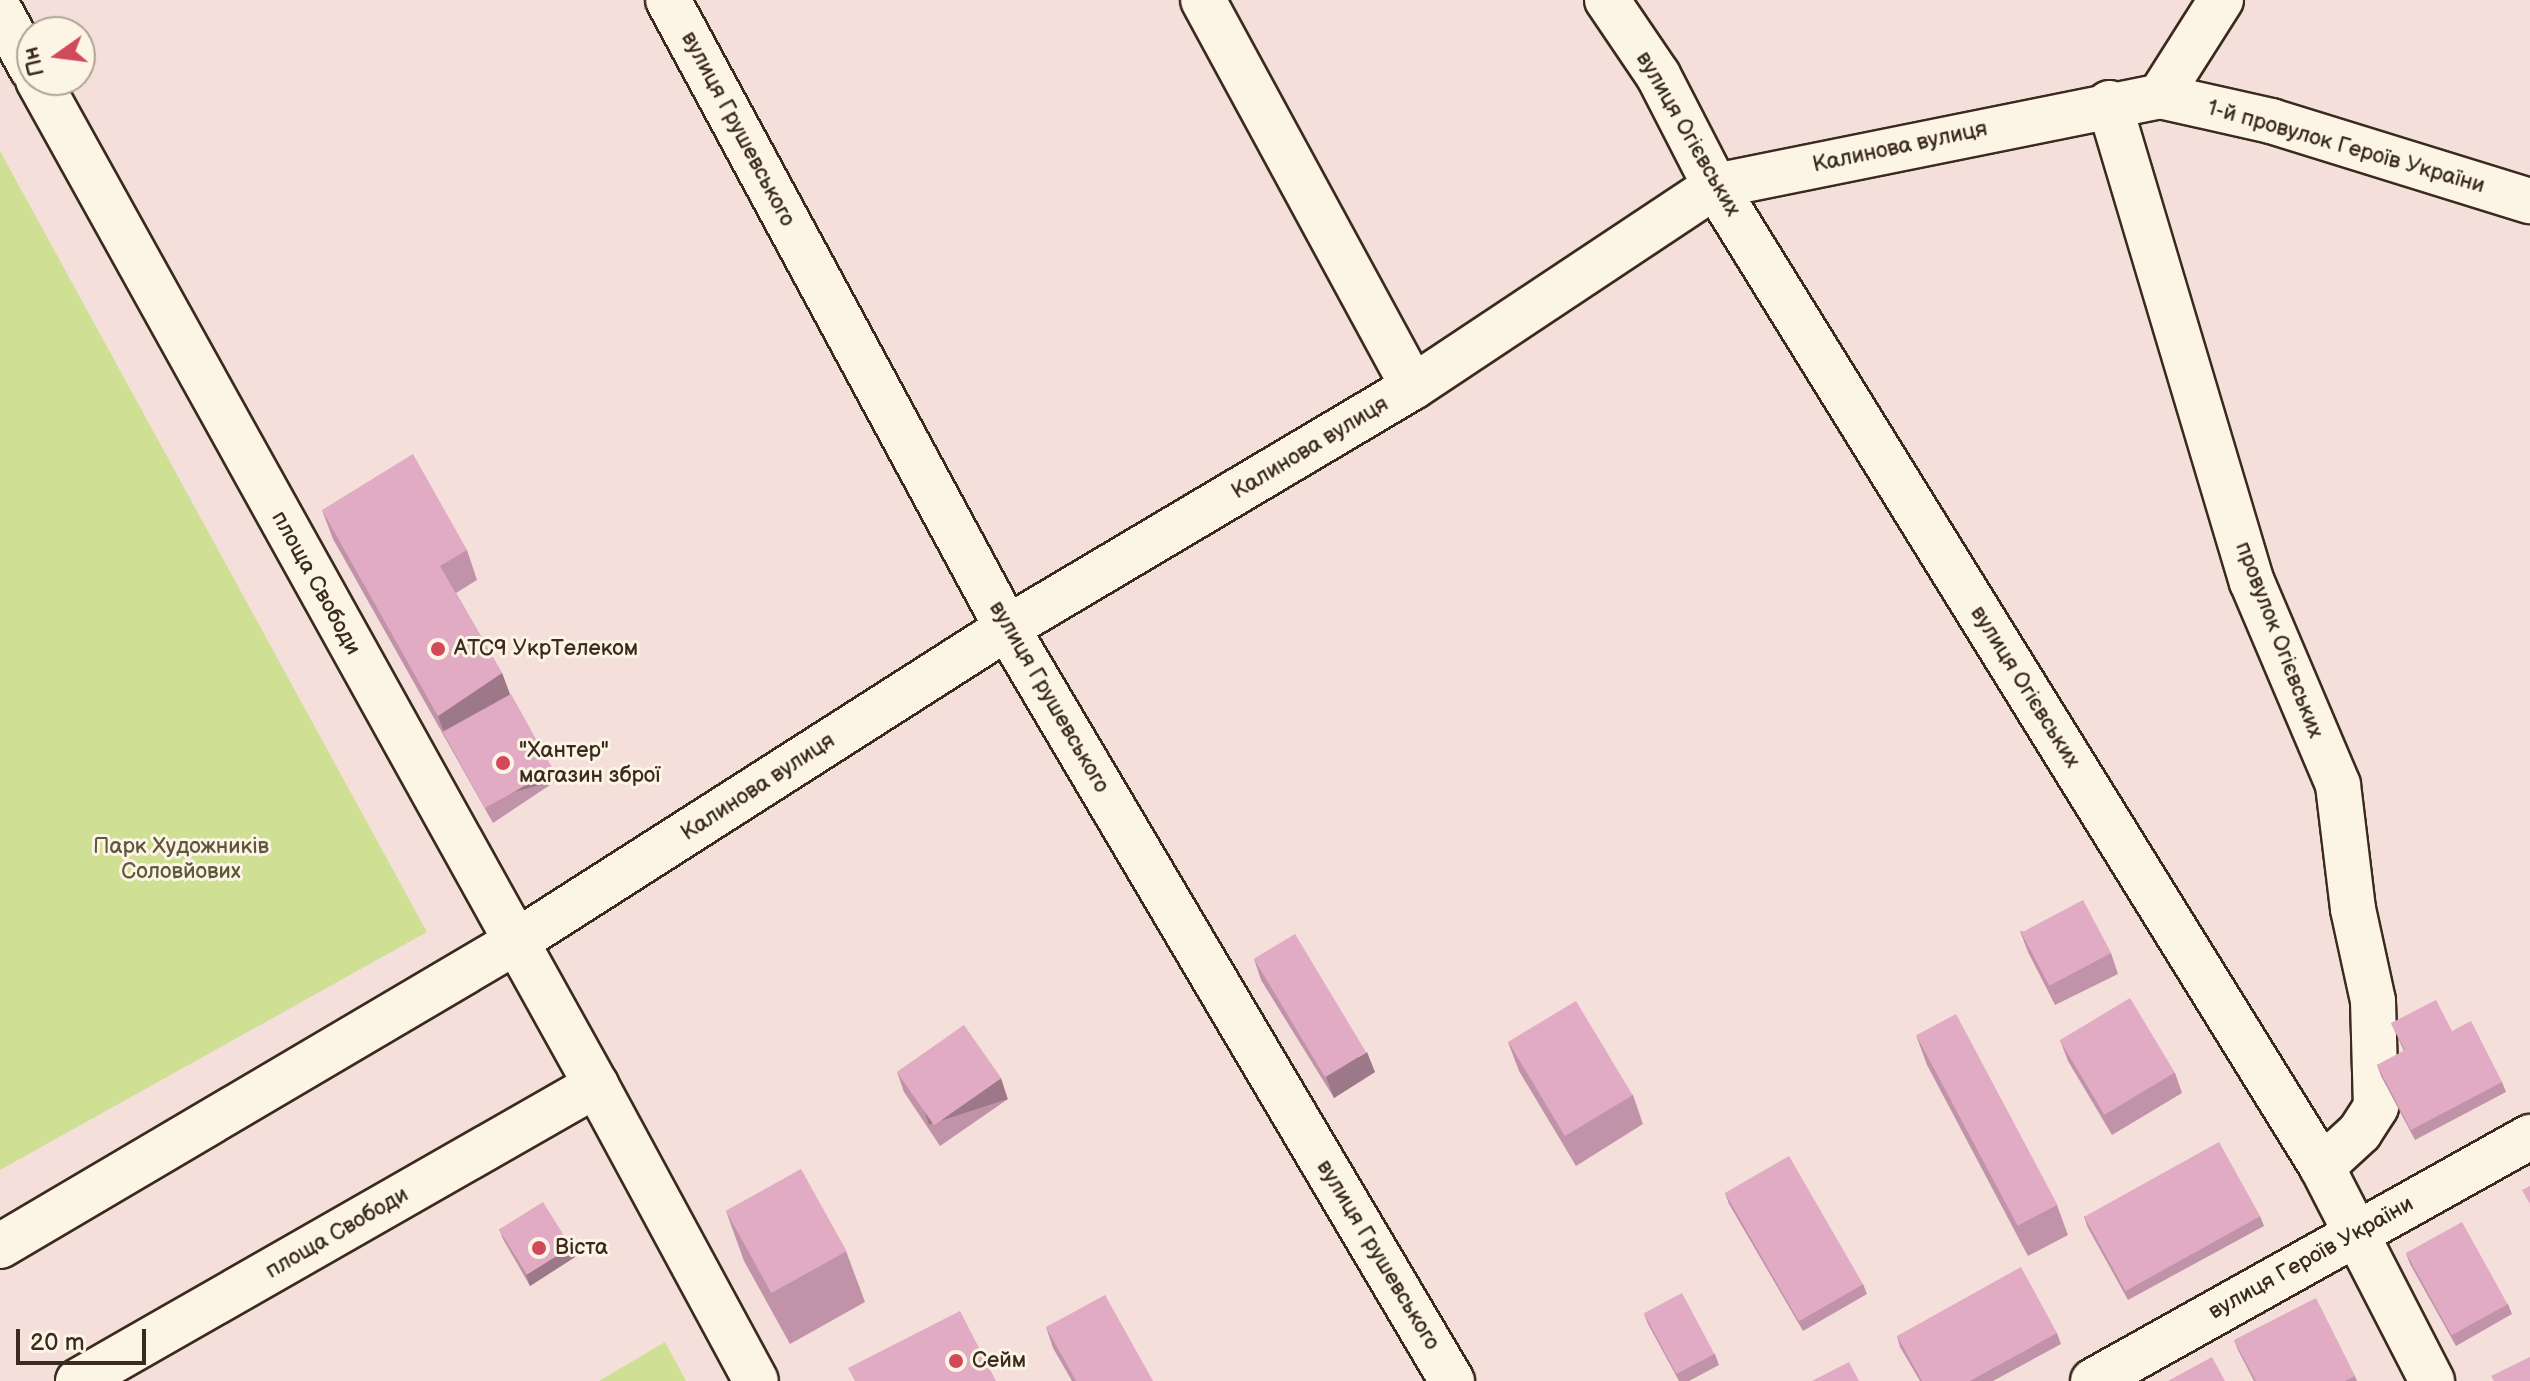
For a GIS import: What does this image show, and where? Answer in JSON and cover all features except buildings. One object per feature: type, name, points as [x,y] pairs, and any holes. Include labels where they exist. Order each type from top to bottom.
[{"type":"street","name":"вулиця Грушевського","points":[[668,0],[1007,628],[1452,1381]]},
{"type":"street","points":[[1203,0],[1413,387]]},
{"type":"street","name":"вулиця Огієвських","points":[[1607,0],[1658,75],[1715,186],[2322,1167],[2432,1381]]},
{"type":"street","points":[[2160,96],[2221,0]]},
{"type":"street","points":[[0,11],[16,40]]},
{"type":"street","name":"площа Свободи","points":[[47,96],[514,943],[596,1085],[756,1381]]},
{"type":"street","name":"Калинова вулиця","points":[[0,1246],[514,943],[1007,628],[1413,387],[1715,186],[2109,103],[2160,96]]},
{"type":"street","name":"1-й провулок Героїв України","points":[[2160,96],[2271,121],[2530,201]]},
{"type":"street","name":"провулок Огієвських","points":[[2109,103],[2252,582],[2338,785],[2353,909],[2373,1001],[2376,1107],[2360,1132],[2322,1167]]},
{"type":"street","name":"площа Свободи","points":[[78,1381],[596,1085]]},
{"type":"street","name":"вулиця Героїв України","points":[[2093,1381],[2530,1137]]},
{"type":"green space","name":"Парк Художників Соловйових","points":[[0,151],[427,932],[0,1170]]},
{"type":"green space","points":[[665,1342],[686,1381],[599,1381]]},
{"type":"place","name":"АТС9 УкрТелеком","points":[[438,649]]},
{"type":"place","name":"\"Хантер\" магазин зброї","points":[[503,763]]},
{"type":"place","name":"Віста","points":[[539,1248]]},
{"type":"place","name":"Сейм","points":[[956,1361]]}]
